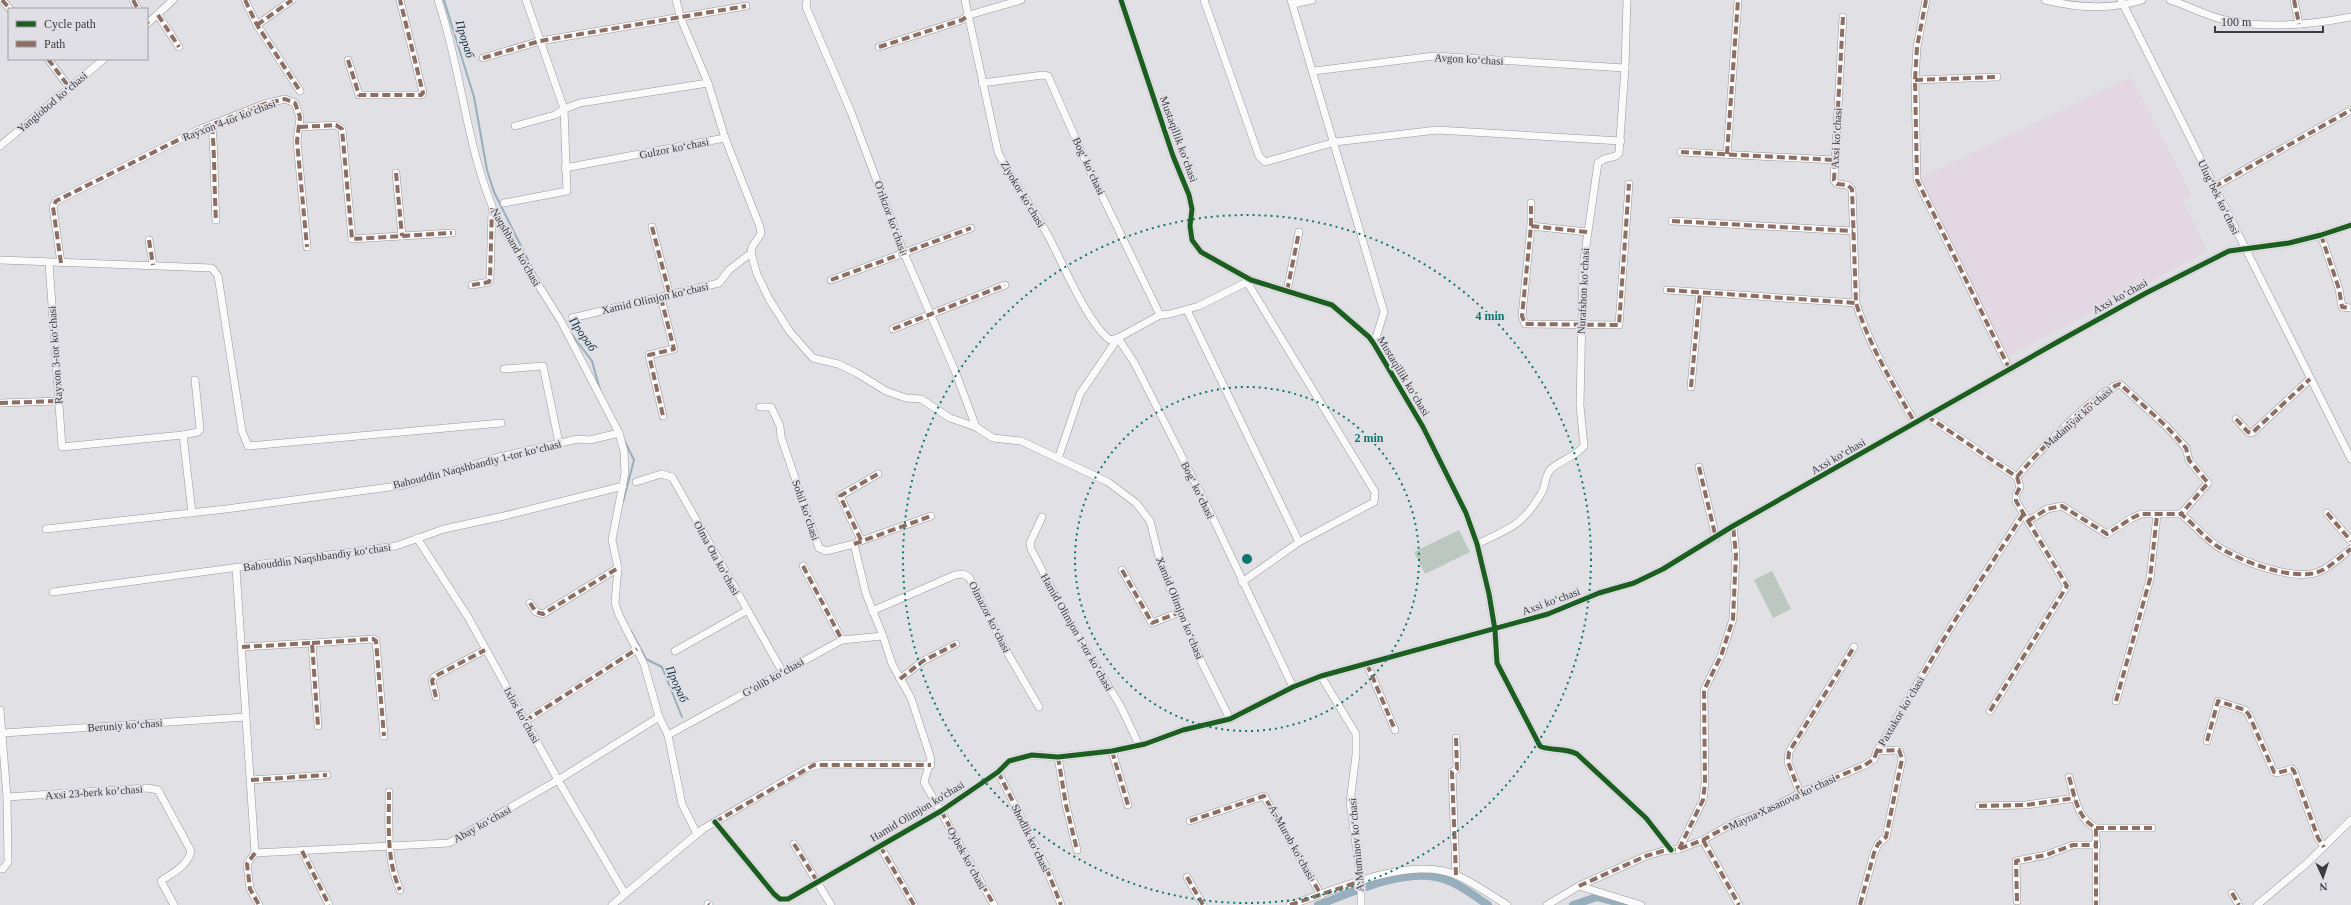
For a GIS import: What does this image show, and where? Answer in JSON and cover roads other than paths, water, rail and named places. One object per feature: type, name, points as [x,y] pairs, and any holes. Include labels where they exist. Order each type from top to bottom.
[{"type":"street","points":[[2,0],[9,8]]},
{"type":"street","points":[[148,22],[158,15],[173,0]]},
{"type":"street","points":[[245,0],[257,25],[300,91]]},
{"type":"street","points":[[257,25],[292,0]]},
{"type":"street","points":[[348,60],[359,95],[421,95],[423,93],[400,0]]},
{"type":"street","name":"Naqshband ko'chasi","points":[[438,0],[455,61],[482,183],[492,208],[500,224],[561,321],[619,433],[624,451],[625,473],[612,540],[618,568],[616,603],[619,616],[644,664],[659,717],[668,735],[682,804],[697,834]]},
{"type":"street","points":[[504,203],[567,191],[564,109],[526,0]]},
{"type":"street","name":"Gulzor koʻchasi","points":[[565,168],[725,138],[708,83],[681,19],[676,0]]},
{"type":"street","name":"Ziyokor koʻchasi","points":[[965,0],[998,152],[1005,168],[1045,229],[1072,284],[1101,333],[1110,340],[1118,338]]},
{"type":"street","points":[[880,47],[962,20],[969,15],[1021,0]]},
{"type":"street","name":"Mustaqillik koʻchasi","points":[[1121,0],[1173,156],[1189,195],[1192,209],[1190,226],[1192,240],[1201,252],[1249,281],[1288,291],[1332,305],[1369,337],[1438,455],[1466,513],[1477,544],[1489,594],[1495,630]]},
{"type":"street","points":[[1204,0],[1259,156],[1265,162],[1335,142],[1437,130],[1621,142]]},
{"type":"street","points":[[1312,0],[1292,2],[1314,71],[1384,312],[1374,344]]},
{"type":"street","name":"Nurafshon koʻchasi","points":[[1477,544],[1524,520],[1542,492],[1548,473],[1552,468],[1579,452],[1584,446],[1580,406],[1581,325],[1587,232],[1598,162],[1604,158],[1616,156],[1619,153],[1621,142],[1627,0]]},
{"type":"street","points":[[1727,154],[1738,0]]},
{"type":"street","points":[[1926,0],[1918,47],[1916,80],[1917,180],[2010,370]]},
{"type":"street","points":[[2045,0],[2084,7],[2142,0]]},
{"type":"street","points":[[2170,0],[2193,10],[2224,20],[2255,25],[2299,24],[2351,17]]},
{"type":"street","points":[[2294,0],[2299,24]]},
{"type":"street","name":"O'rikzor koʻchasi","points":[[807,3],[851,112],[904,253],[931,314],[976,427]]},
{"type":"street","name":"Ulugʻbek koʻchasi","points":[[2122,3],[2351,458]]},
{"type":"street","points":[[483,58],[540,41],[681,19],[746,6]]},
{"type":"street","points":[[158,15],[179,47]]},
{"type":"street","name":"Axsi koʻchasi","points":[[1843,17],[1835,183],[1851,186],[1856,303],[1877,356],[1915,423]]},
{"type":"street","name":"Avgon koʻchasi","points":[[1314,71],[1434,56],[1625,68]]},
{"type":"street","points":[[49,60],[68,87]]},
{"type":"street","name":"Yangiobod koʻchasi","points":[[0,146],[68,87],[103,60]]},
{"type":"street","name":"Bogʻ koʻchasi","points":[[982,83],[1043,74],[1050,80],[1089,169],[1160,315]]},
{"type":"street","points":[[1916,80],[1997,77]]},
{"type":"street","points":[[515,126],[555,115],[564,109],[580,104],[708,83]]},
{"type":"street","name":"Rayxon 4-tor koʻchasi","points":[[61,263],[53,207],[56,201],[198,130],[212,126],[264,104],[285,99],[295,103],[300,127]]},
{"type":"street","points":[[2214,187],[2351,110]]},
{"type":"street","points":[[306,247],[297,141],[300,127],[336,125],[342,129],[352,239],[452,232]]},
{"type":"street","points":[[212,126],[216,173],[214,186],[216,220]]},
{"type":"street","points":[[725,138],[760,227],[761,234],[752,247],[751,253]]},
{"type":"street","points":[[1681,152],[1835,160]]},
{"type":"street","points":[[396,173],[402,236]]},
{"type":"street","points":[[1531,203],[1531,226],[1522,322],[1525,324],[1616,326],[1620,323],[1629,184]]},
{"type":"street","points":[[472,285],[489,282],[492,208]]},
{"type":"street","points":[[1672,221],[1853,231]]},
{"type":"street","name":"Axsi koʻchasi","points":[[1321,676],[1495,630],[1548,614],[1599,593],[1634,583],[1663,570],[1716,538],[1732,526],[2146,293],[2229,251],[2244,247],[2265,247],[2322,235],[2351,225]]},
{"type":"street","points":[[1531,226],[1587,232]]},
{"type":"street","points":[[652,227],[670,296]]},
{"type":"street","points":[[831,280],[971,228]]},
{"type":"street","points":[[1288,291],[1299,232]]},
{"type":"street","points":[[2322,235],[2339,289],[2342,307],[2351,308]]},
{"type":"street","points":[[149,240],[153,265]]},
{"type":"street","name":"Xamid Olimjon koʻchasi","points":[[572,318],[670,296],[719,283],[729,270],[751,253],[757,274],[769,300],[790,332],[813,358],[838,364],[857,373],[886,391],[906,398],[921,399],[950,418],[976,427],[993,438],[1021,441],[1108,482],[1136,503],[1150,521],[1159,557],[1180,612],[1203,665],[1230,718]]},
{"type":"street","points":[[0,260],[212,268],[216,271],[242,431],[244,440],[248,446],[501,423]]},
{"type":"street","name":"Rayxon 3-tor koʻchasi","points":[[49,262],[62,447],[183,435]]},
{"type":"street","points":[[1058,459],[1080,394],[1118,338],[1160,315],[1199,306],[1249,281],[1375,492],[1374,502],[1299,542],[1242,582]]},
{"type":"street","points":[[893,329],[1006,285]]},
{"type":"street","points":[[1667,290],[1856,303]]},
{"type":"street","points":[[1691,387],[1700,292]]},
{"type":"street","points":[[661,298],[674,349],[649,355],[663,416]]},
{"type":"street","points":[[1187,310],[1299,542]]},
{"type":"street","name":"Bogʻ koʻchasi","points":[[1118,338],[1135,364],[1211,514],[1293,687]]},
{"type":"street","points":[[504,369],[543,366],[559,443]]},
{"type":"street","points":[[2236,419],[2248,432],[2252,433],[2310,379]]},
{"type":"street","points":[[192,513],[183,435],[198,432],[200,429],[195,380]]},
{"type":"street","name":"Madaniyat koʻchasi","points":[[2017,477],[2034,456],[2067,425],[2095,400],[2120,384],[2167,427],[2186,448],[2189,460],[2208,483],[2181,514]]},
{"type":"street","points":[[0,403],[58,401]]},
{"type":"street","name":"Sohil koʻchasi","points":[[760,407],[771,407],[775,414],[781,437],[819,548],[826,551],[854,544]]},
{"type":"street","points":[[1927,416],[2017,477],[2020,487],[2016,494],[2016,501],[2067,586],[1990,711]]},
{"type":"street","name":"Bahouddin Naqshbandiy 1-tor koʻchasi","points":[[46,529],[192,513],[404,485],[499,458],[559,443],[619,433]]},
{"type":"street","points":[[1699,466],[1716,538]]},
{"type":"street","name":"Olma Ota koʻchasi","points":[[636,482],[661,474],[667,474],[672,477],[746,611],[782,671]]},
{"type":"street","points":[[861,540],[840,496],[878,474]]},
{"type":"street","name":"Bahouddin Naqshbandiy koʻchasi","points":[[53,592],[396,546],[444,529],[504,516],[623,486]]},
{"type":"street","points":[[2028,521],[2047,509],[2058,506],[2107,534],[2141,514],[2181,514],[2220,548],[2245,560],[2294,574],[2306,575],[2320,571],[2351,549]]},
{"type":"street","points":[[2327,513],[2351,541]]},
{"type":"street","name":"Paxtakor koʻchasi","points":[[1877,751],[1957,617],[2024,514]]},
{"type":"street","points":[[2116,701],[2150,579],[2157,515]]},
{"type":"street","points":[[612,905],[697,834],[814,765],[931,765],[918,716],[911,698],[892,664],[883,636],[866,594],[854,544],[861,540],[931,516]]},
{"type":"street","name":"Hamid Olimjon 1-tor koʼchasi","points":[[1042,518],[1030,542],[1031,549],[1065,614],[1121,707],[1139,745]]},
{"type":"street","points":[[1679,849],[1703,800],[1705,782],[1704,690],[1721,656],[1733,619],[1736,554],[1732,526]]},
{"type":"street","name":"Ixlos koʻchasi","points":[[417,538],[468,617],[558,780],[625,894]]},
{"type":"street","points":[[803,566],[842,640]]},
{"type":"street","points":[[236,568],[255,853],[247,864],[250,889],[258,905]]},
{"type":"street","points":[[530,602],[536,612],[543,614],[618,568]]},
{"type":"street","points":[[1122,570],[1152,623],[1180,612]]},
{"type":"street","name":"Olmazor koʻchasi","points":[[872,611],[955,575],[963,574],[969,577],[1007,652],[1039,707]]},
{"type":"street","points":[[675,651],[746,611]]},
{"type":"street","points":[[1495,630],[1498,663],[1540,746],[1544,748],[1564,748],[1577,754],[1646,818],[1671,850]]},
{"type":"street","name":"Gʻolib koʻchasi","points":[[668,735],[782,671],[842,640],[883,636]]},
{"type":"street","points":[[242,647],[373,639],[376,641],[384,736]]},
{"type":"street","points":[[312,643],[318,726]]},
{"type":"street","points":[[900,679],[923,660],[956,644]]},
{"type":"street","points":[[1800,793],[1788,762],[1789,752],[1854,647]]},
{"type":"street","points":[[525,721],[637,648]]},
{"type":"street","points":[[436,697],[432,681],[434,677],[485,650]]},
{"type":"street","points":[[1367,664],[1395,730]]},
{"type":"street","name":"Hamid Olimjon ko'chasi","points":[[715,822],[782,902],[941,811],[998,772],[1009,761],[1020,756],[1032,755],[1058,757],[1112,751],[1139,745],[1183,730],[1230,718],[1293,687],[1321,676]]},
{"type":"street","name":"A.Muminov koʻchasi","points":[[1321,676],[1356,734],[1356,755],[1350,802],[1361,904]]},
{"type":"street","points":[[2207,741],[2218,702],[2245,710],[2249,715],[2274,772],[2277,774],[2292,769],[2294,771],[2318,838],[2324,847]]},
{"type":"street","points":[[0,710],[7,798],[8,862],[3,869],[0,869]]},
{"type":"street","name":"Beruniy koʻchasi","points":[[3,733],[246,717]]},
{"type":"street","name":"Abay koʻchasi","points":[[255,853],[449,843],[558,780],[659,717]]},
{"type":"street","points":[[1456,738],[1457,769],[1452,772],[1456,875]]},
{"type":"street","name":"Paxtakor koʻchasi","points":[[1860,905],[1874,853],[1878,844],[1886,837],[1902,759],[1899,750],[1877,751]]},
{"type":"street","points":[[1112,751],[1128,805]]},
{"type":"street","name":"Mayna Xasanova koʻchasi","points":[[1547,905],[1579,886],[1620,866],[1663,851],[1679,849],[1703,840],[1737,821],[1764,812],[1800,793],[1865,765],[1874,759],[1877,751]]},
{"type":"street","points":[[1058,757],[1066,805],[1078,850]]},
{"type":"street","name":"Oybek koʻchasi","points":[[931,765],[924,782],[994,905]]},
{"type":"street","name":"Shodlik ko‘chasi","points":[[998,772],[1046,867],[1061,905]]},
{"type":"street","points":[[250,780],[327,775]]},
{"type":"street","points":[[2069,778],[2084,820],[2096,828],[2152,828]]},
{"type":"street","name":"Аxsi 23-berk koʼchasi","points":[[7,798],[147,788],[158,790],[191,852],[187,861],[160,881],[174,905]]},
{"type":"street","points":[[389,792],[390,846],[393,874],[400,890]]},
{"type":"street","name":"A. Murob koʻchasi","points":[[1190,821],[1264,796],[1321,895]]},
{"type":"street","points":[[1979,806],[2026,805],[2075,798]]},
{"type":"street","points":[[2257,905],[2324,847],[2351,820]]},
{"type":"street","points":[[2096,828],[2096,905]]},
{"type":"street","points":[[1703,840],[1739,905]]},
{"type":"street","points":[[794,844],[831,905]]},
{"type":"street","points":[[2017,901],[2016,861],[2040,856],[2073,845],[2096,845]]},
{"type":"street","points":[[880,846],[914,905]]},
{"type":"street","points":[[302,850],[329,905]]},
{"type":"street","points":[[1290,905],[1407,869],[1426,869],[1456,875],[1507,905]]},
{"type":"street","points":[[1187,877],[1203,905]]},
{"type":"street","points":[[1579,886],[1641,905]]},
{"type":"street","points":[[2232,893],[2239,905]]},
{"type":"waterway","name":"Прораб","points":[[444,0],[474,97],[487,170],[494,192],[536,276]]},
{"type":"waterway","name":"Прораб","points":[[570,332],[592,361],[600,390]]},
{"type":"waterway","name":"Прораб","points":[[623,502],[634,460],[625,442]]},
{"type":"waterway","name":"Прораб","points":[[631,631],[646,659],[662,667],[682,717]]},
{"type":"waterway","points":[[1318,905],[1378,883],[1410,876],[1426,876],[1453,882],[1488,905]]},
{"type":"waterway","points":[[1573,905],[1597,897],[1628,905]]}]
